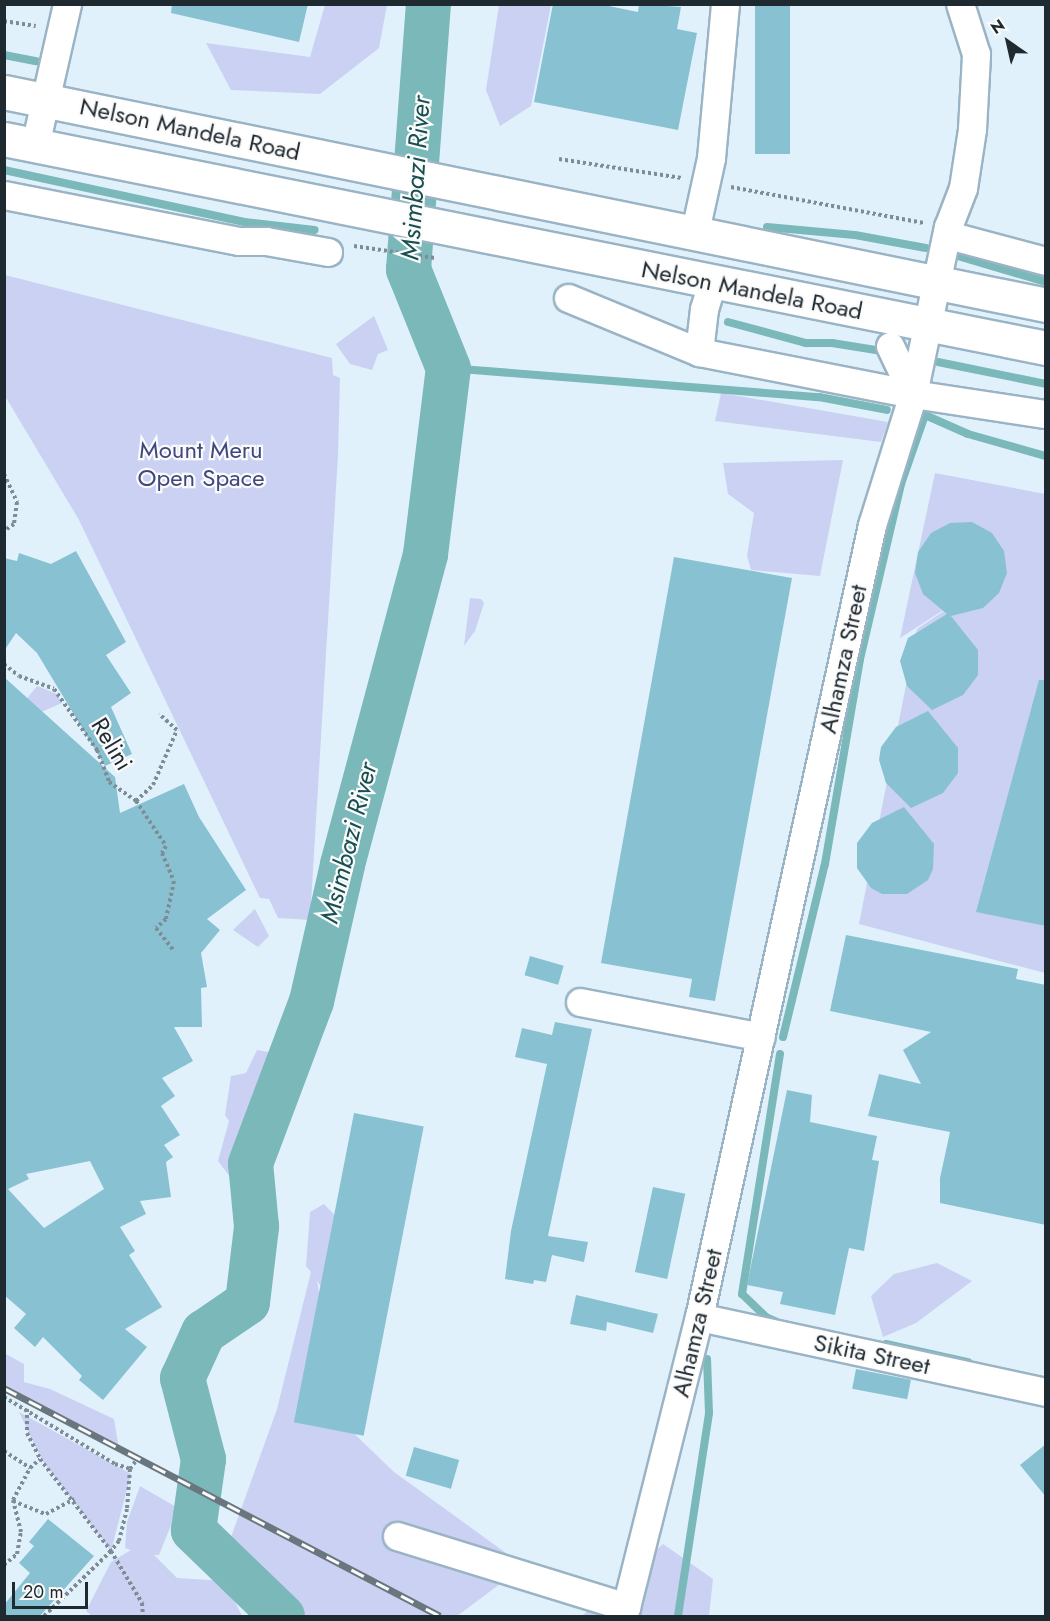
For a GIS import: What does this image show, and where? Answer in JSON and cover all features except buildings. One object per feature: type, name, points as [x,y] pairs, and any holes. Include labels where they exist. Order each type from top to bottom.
[{"type":"main road","name":"Nelson Mandela Road","points":[[4,92],[375,167],[470,189],[695,231],[1046,305]]},
{"type":"main road","name":"Nelson Mandela Road","points":[[20,142],[359,210],[452,245],[712,282],[1046,348]]},
{"type":"street","points":[[20,142],[46,100],[67,4]]},
{"type":"street","points":[[695,231],[703,182],[711,158],[725,4]]},
{"type":"street","name":"Alhamza Street","points":[[397,1536],[626,1607],[699,1317],[872,525],[913,394],[934,283],[963,188],[972,129],[976,54],[960,4]]},
{"type":"street","points":[[4,195],[239,241],[266,241],[336,248]]},
{"type":"street","points":[[948,231],[1046,261]]},
{"type":"street","points":[[699,352],[712,282]]},
{"type":"street","points":[[568,298],[699,352],[913,394],[1046,414]]},
{"type":"street","points":[[890,346],[913,394]]},
{"type":"street","points":[[580,1002],[761,1037]]},
{"type":"street","name":"Sikita Street","points":[[699,1317],[1046,1392]]},
{"type":"path","points":[[559,159],[703,182],[948,231]]},
{"type":"path","points":[[336,248],[452,245]]},
{"type":"path","points":[[4,474],[17,502],[14,524],[4,531]]},
{"type":"path","name":"Relini","points":[[4,664],[19,676],[54,689],[97,750],[109,782],[136,801],[153,785],[177,730],[159,714]]},
{"type":"path","points":[[136,801],[166,846],[162,853],[174,881],[166,919],[156,928],[174,951]]},
{"type":"path","points":[[4,1397],[115,1464],[130,1469]]},
{"type":"path","points":[[27,1409],[27,1433],[40,1459],[74,1499],[111,1551],[142,1603],[143,1617]]},
{"type":"path","points":[[4,1452],[30,1468]]},
{"type":"path","points":[[44,1617],[119,1541],[127,1509],[130,1469],[138,1458]]},
{"type":"path","points":[[4,1565],[17,1554],[21,1532],[13,1500],[30,1468],[40,1459]]},
{"type":"path","points":[[13,1500],[46,1514],[74,1499]]},
{"type":"green space","points":[[325,5],[387,5],[379,48],[320,94],[231,90],[206,43],[310,57]]},
{"type":"green space","points":[[499,5],[551,5],[531,106],[500,126],[486,90]]},
{"type":"green space","name":"Mount Meru Open Space","points":[[5,275],[332,358],[333,375],[340,378],[338,455],[310,920],[278,918],[269,899],[260,898],[79,520],[5,396]]},
{"type":"green space","points":[[374,316],[388,350],[378,354],[372,370],[350,364],[336,344]]},
{"type":"green space","points":[[721,393],[888,422],[881,442],[715,421]]},
{"type":"green space","points":[[843,460],[820,576],[751,570],[747,556],[754,513],[728,494],[723,463]]},
{"type":"green space","points":[[935,473],[1045,494],[1045,973],[859,924],[917,629],[981,586],[900,638]]},
{"type":"green space","points":[[470,598],[481,599],[484,603],[475,631],[464,646]]},
{"type":"green space","points":[[37,686],[57,694],[62,703],[39,713],[25,701]]},
{"type":"green space","points":[[255,909],[269,936],[258,947],[233,930]]},
{"type":"green space","points":[[257,1050],[274,1053],[231,1178],[218,1161],[229,1121],[225,1115],[231,1076],[246,1073]]},
{"type":"green space","points":[[324,1204],[345,1226],[331,1299],[317,1281],[340,1420],[394,1472],[524,1566],[457,1616],[280,1616],[230,1540],[277,1409],[311,1272],[306,1266],[310,1212]]},
{"type":"green space","points":[[937,1263],[972,1281],[916,1323],[883,1337],[871,1296],[894,1274]]},
{"type":"green space","points":[[4,1353],[24,1364],[24,1382],[50,1389],[114,1419],[119,1449],[116,1443],[5,1388]]},
{"type":"green space","points":[[19,1412],[131,1474],[111,1551],[42,1460]]},
{"type":"green space","points":[[140,1486],[178,1508],[159,1555],[154,1555],[177,1578],[225,1581],[242,1616],[92,1616],[86,1611],[111,1562],[131,1550],[125,1548],[127,1522]]},
{"type":"green space","points":[[663,1544],[713,1579],[709,1616],[582,1616]]},
{"type":"waterway","name":"Msimbazi River","points":[[282,1616],[193,1530],[203,1459],[182,1378],[203,1332],[247,1302],[256,1226],[250,1163],[311,1001],[342,864],[425,554],[448,368],[408,269],[428,4]]},
{"type":"waterway","points":[[4,55],[36,61]]},
{"type":"waterway","points":[[4,170],[244,222],[315,230]]},
{"type":"waterway","points":[[767,227],[855,235],[926,248]]},
{"type":"waterway","points":[[961,257],[1046,282]]},
{"type":"waterway","points":[[728,322],[806,343],[832,343],[888,352]]},
{"type":"waterway","points":[[938,362],[1046,384]]},
{"type":"waterway","points":[[448,368],[819,397],[887,410]]},
{"type":"waterway","points":[[783,1037],[825,864],[860,659],[901,484],[925,415],[968,434],[1046,456]]},
{"type":"waterway","points":[[777,1322],[766,1317],[742,1294],[780,1054]]},
{"type":"waterway","points":[[886,1344],[968,1362]]},
{"type":"waterway","points":[[678,1616],[709,1413],[707,1359]]},
{"type":"railway","points":[[4,1388],[440,1616]]}]
